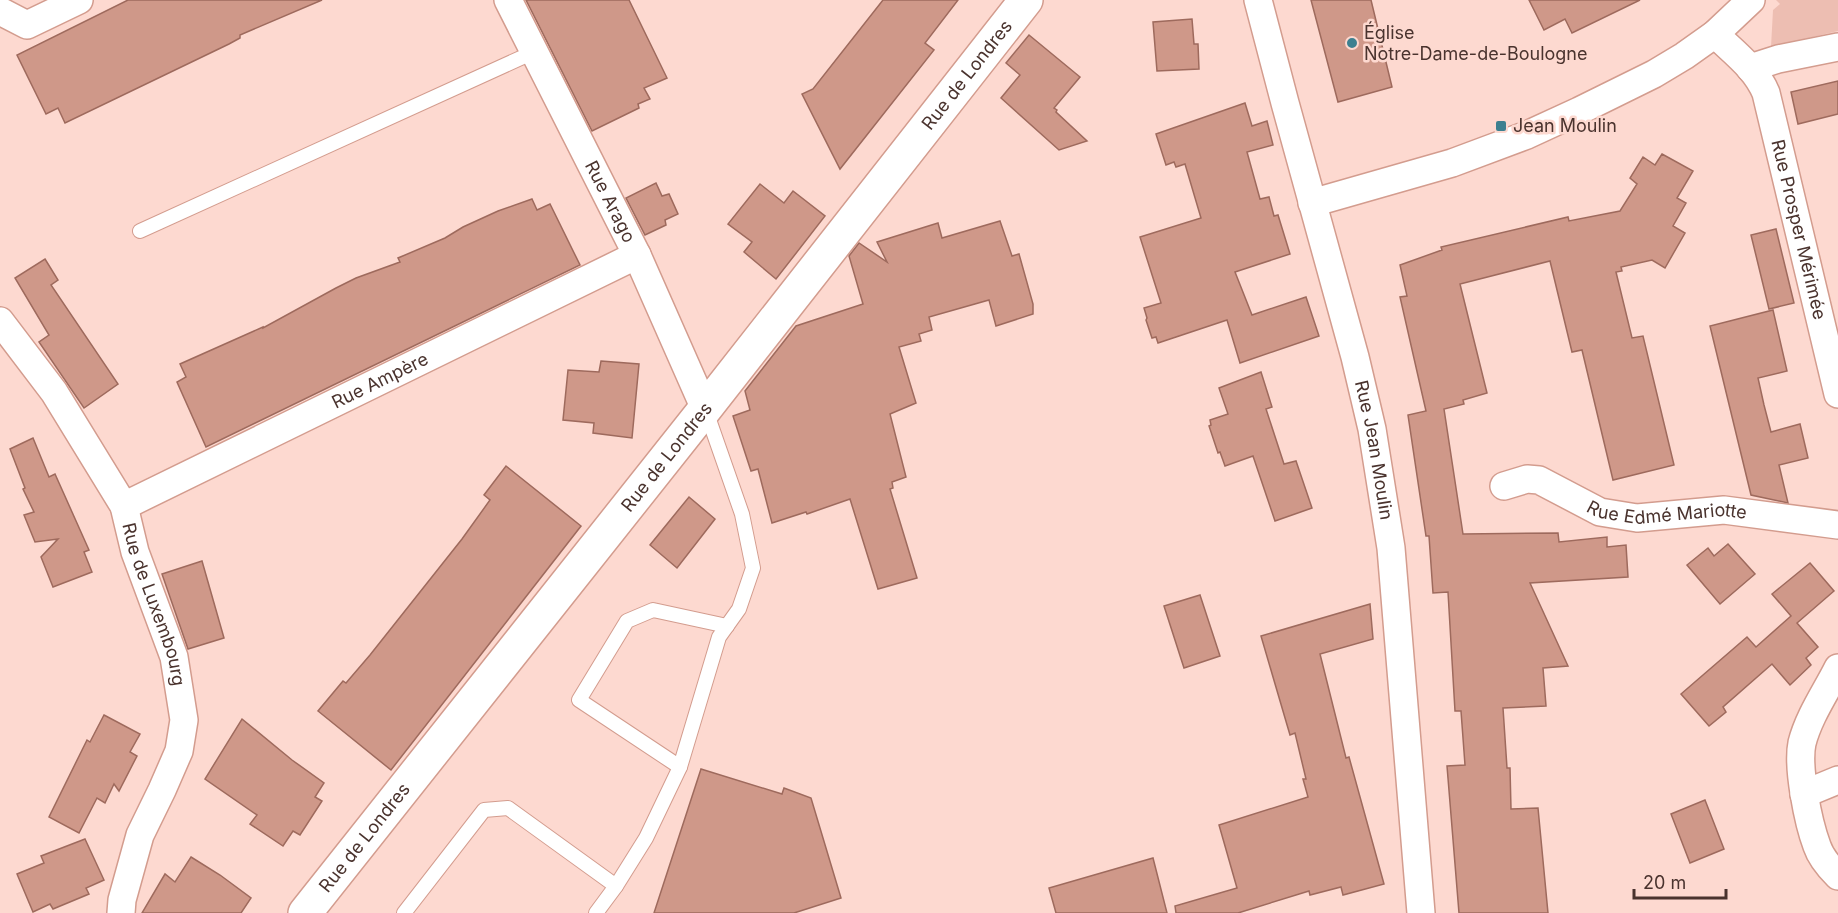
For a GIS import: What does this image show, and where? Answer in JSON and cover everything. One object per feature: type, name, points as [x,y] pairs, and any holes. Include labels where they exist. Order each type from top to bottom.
[{"type":"street","points":[[0,11],[27,25],[79,0]]},
{"type":"street","name":"Rue Arago","points":[[508,0],[637,255],[705,409]]},
{"type":"street","name":"Rue de Londres","points":[[305,913],[1026,0]]},
{"type":"street","name":"Rue Jean Moulin","points":[[1258,0],[1352,346],[1372,429],[1391,548],[1421,913]]},
{"type":"street","points":[[1312,203],[1452,163],[1527,135],[1654,74],[1684,56],[1715,34],[1751,0]]},
{"type":"street","name":"Rue Prosper Mérimée","points":[[1715,34],[1750,68],[1761,81],[1766,93],[1838,394]]},
{"type":"street","points":[[1750,68],[1778,59],[1838,47]]},
{"type":"street","name":"Rue Ampère","points":[[124,507],[637,255]]},
{"type":"street","name":"Rue de Luxembourg","points":[[0,321],[54,392],[124,507],[135,552],[174,657],[184,720],[179,751],[140,835],[122,900],[122,913]]},
{"type":"street","name":"Rue Edmé Mariotte","points":[[1504,486],[1527,479],[1539,480],[1600,512],[1637,518],[1724,510],[1838,525]]},
{"type":"street","points":[[1838,668],[1810,722],[1803,741],[1800,759],[1804,794],[1817,847],[1825,863],[1838,876]]},
{"type":"street","points":[[1804,794],[1838,780]]},
{"type":"lane","points":[[140,231],[534,52]]},
{"type":"lane","points":[[596,913],[646,838],[680,767],[719,637],[739,609],[753,568],[742,514],[705,409]]},
{"type":"lane","points":[[680,767],[579,700],[627,621],[653,610],[727,626]]},
{"type":"lane","points":[[404,913],[484,810],[508,808],[616,886]]},
{"type":"shaded area","points":[[1776,0],[1838,0],[1838,31],[1771,47],[1773,10],[1780,4]]},
{"type":"building","points":[[128,0],[322,0],[240,35],[240,38],[229,44],[65,123],[58,108],[46,114],[17,55]]},
{"type":"building","points":[[526,0],[629,0],[667,78],[644,88],[650,99],[638,104],[639,108],[592,131]]},
{"type":"building","points":[[883,0],[958,0],[925,43],[934,50],[840,169],[802,94],[813,89]]},
{"type":"building","name":"Église Notre-Dame-de-Boulogne","points":[[1311,0],[1371,0],[1392,87],[1338,102]]},
{"type":"building","points":[[1529,0],[1640,0],[1572,33],[1565,19],[1544,30]]},
{"type":"building","points":[[1192,19],[1194,44],[1198,44],[1199,69],[1157,71],[1153,22]]},
{"type":"building","points":[[1029,35],[1080,77],[1054,108],[1087,141],[1059,150],[1001,98],[1020,75],[1006,63]]},
{"type":"building","points":[[1838,81],[1838,114],[1798,124],[1791,92]]},
{"type":"building","points":[[1245,103],[1252,126],[1267,121],[1273,145],[1247,152],[1260,199],[1269,197],[1274,216],[1278,215],[1290,254],[1235,272],[1252,315],[1306,297],[1319,336],[1240,363],[1227,320],[1158,343],[1156,337],[1152,338],[1144,308],[1161,303],[1140,237],[1201,218],[1185,164],[1176,167],[1174,162],[1166,165],[1156,134]]},
{"type":"building","points":[[1662,154],[1693,171],[1677,198],[1686,203],[1673,226],[1685,233],[1665,268],[1652,260],[1621,267],[1622,271],[1616,272],[1632,338],[1643,336],[1674,465],[1613,480],[1582,350],[1572,352],[1550,261],[1460,284],[1487,393],[1463,400],[1464,404],[1444,409],[1463,534],[1558,533],[1559,542],[1607,537],[1607,547],[1626,545],[1628,577],[1530,583],[1568,666],[1543,668],[1546,706],[1503,708],[1507,768],[1510,768],[1511,809],[1538,808],[1548,913],[1459,913],[1447,766],[1465,765],[1461,711],[1455,711],[1448,592],[1433,593],[1429,536],[1426,536],[1408,415],[1426,411],[1400,297],[1407,296],[1400,265],[1442,250],[1441,247],[1568,217],[1569,221],[1620,211],[1637,184],[1630,178],[1643,157],[1655,165]]},
{"type":"building","points":[[656,183],[662,196],[669,194],[678,214],[665,220],[666,225],[645,235],[626,198]]},
{"type":"building","points":[[760,184],[784,203],[793,191],[825,216],[776,279],[744,252],[752,242],[728,224]]},
{"type":"building","points":[[532,199],[537,210],[550,204],[580,265],[206,447],[177,382],[186,377],[180,364],[263,328],[356,278],[400,262],[398,258],[445,238],[463,227]]},
{"type":"building","points":[[1000,221],[1012,256],[1019,254],[1033,304],[1033,314],[996,326],[989,300],[929,317],[932,330],[919,334],[921,341],[899,347],[916,403],[890,414],[906,477],[892,482],[893,488],[890,489],[917,578],[878,589],[850,499],[772,523],[758,469],[751,471],[733,416],[750,410],[745,391],[796,326],[863,304],[849,256],[859,243],[887,262],[877,242],[938,223],[942,238]]},
{"type":"building","points":[[1776,229],[1794,303],[1769,309],[1751,235]]},
{"type":"building","points":[[45,259],[58,280],[51,285],[118,384],[84,408],[39,342],[49,335],[15,278]]},
{"type":"building","points":[[1773,310],[1787,371],[1758,378],[1764,405],[1771,432],[1800,424],[1808,458],[1779,465],[1788,503],[1751,495],[1710,326]]},
{"type":"building","points":[[601,361],[639,364],[632,438],[593,433],[594,423],[563,420],[568,370],[599,372]]},
{"type":"building","points":[[1261,372],[1272,407],[1266,409],[1284,464],[1296,461],[1312,508],[1275,521],[1253,456],[1225,466],[1209,426],[1211,425],[1210,420],[1228,414],[1219,388]]},
{"type":"building","points":[[33,438],[49,477],[55,474],[89,550],[84,552],[92,572],[53,587],[41,557],[58,539],[35,542],[24,515],[34,512],[23,489],[25,488],[10,449]]},
{"type":"building","points":[[506,466],[581,526],[391,770],[318,711],[343,681],[346,683],[370,655],[462,539],[490,500],[484,495]]},
{"type":"building","points":[[689,497],[715,519],[677,568],[650,545]]},
{"type":"building","points":[[1728,544],[1755,574],[1720,604],[1687,565],[1708,548],[1714,556]]},
{"type":"building","points":[[202,561],[224,638],[188,649],[162,574]]},
{"type":"building","points":[[1810,563],[1834,591],[1797,623],[1818,647],[1806,658],[1811,665],[1790,685],[1772,664],[1723,707],[1726,712],[1709,726],[1681,694],[1747,637],[1756,647],[1791,616],[1772,594]]},
{"type":"building","points":[[1200,595],[1220,656],[1184,668],[1164,606]]},
{"type":"building","points":[[1370,604],[1373,639],[1320,654],[1346,758],[1349,757],[1384,884],[1343,895],[1341,887],[1310,895],[1309,891],[1238,913],[1176,913],[1175,906],[1237,888],[1219,825],[1308,797],[1295,733],[1290,735],[1261,636]]},
{"type":"building","points":[[104,715],[140,734],[130,752],[137,756],[119,791],[114,784],[105,803],[97,798],[79,833],[49,817],[87,740],[90,742]]},
{"type":"building","points":[[242,719],[324,783],[315,797],[322,801],[300,835],[293,831],[283,846],[250,824],[257,815],[205,779]]},
{"type":"building","points":[[701,769],[782,794],[784,788],[811,798],[841,898],[794,913],[654,913]]},
{"type":"building","points":[[1705,800],[1724,849],[1690,863],[1671,814]]},
{"type":"building","points":[[85,839],[104,880],[86,888],[89,894],[53,909],[50,904],[33,912],[17,874],[44,863],[41,856]]},
{"type":"building","points":[[191,857],[251,898],[241,913],[142,913],[165,874],[175,882]]},
{"type":"building","points":[[1153,858],[1167,913],[1056,913],[1049,888]]},
{"type":"place","name":"Église Notre-Dame-de-Boulogne","points":[[1352,43]]},
{"type":"place","name":"Jean Moulin","points":[[1501,126]]}]
